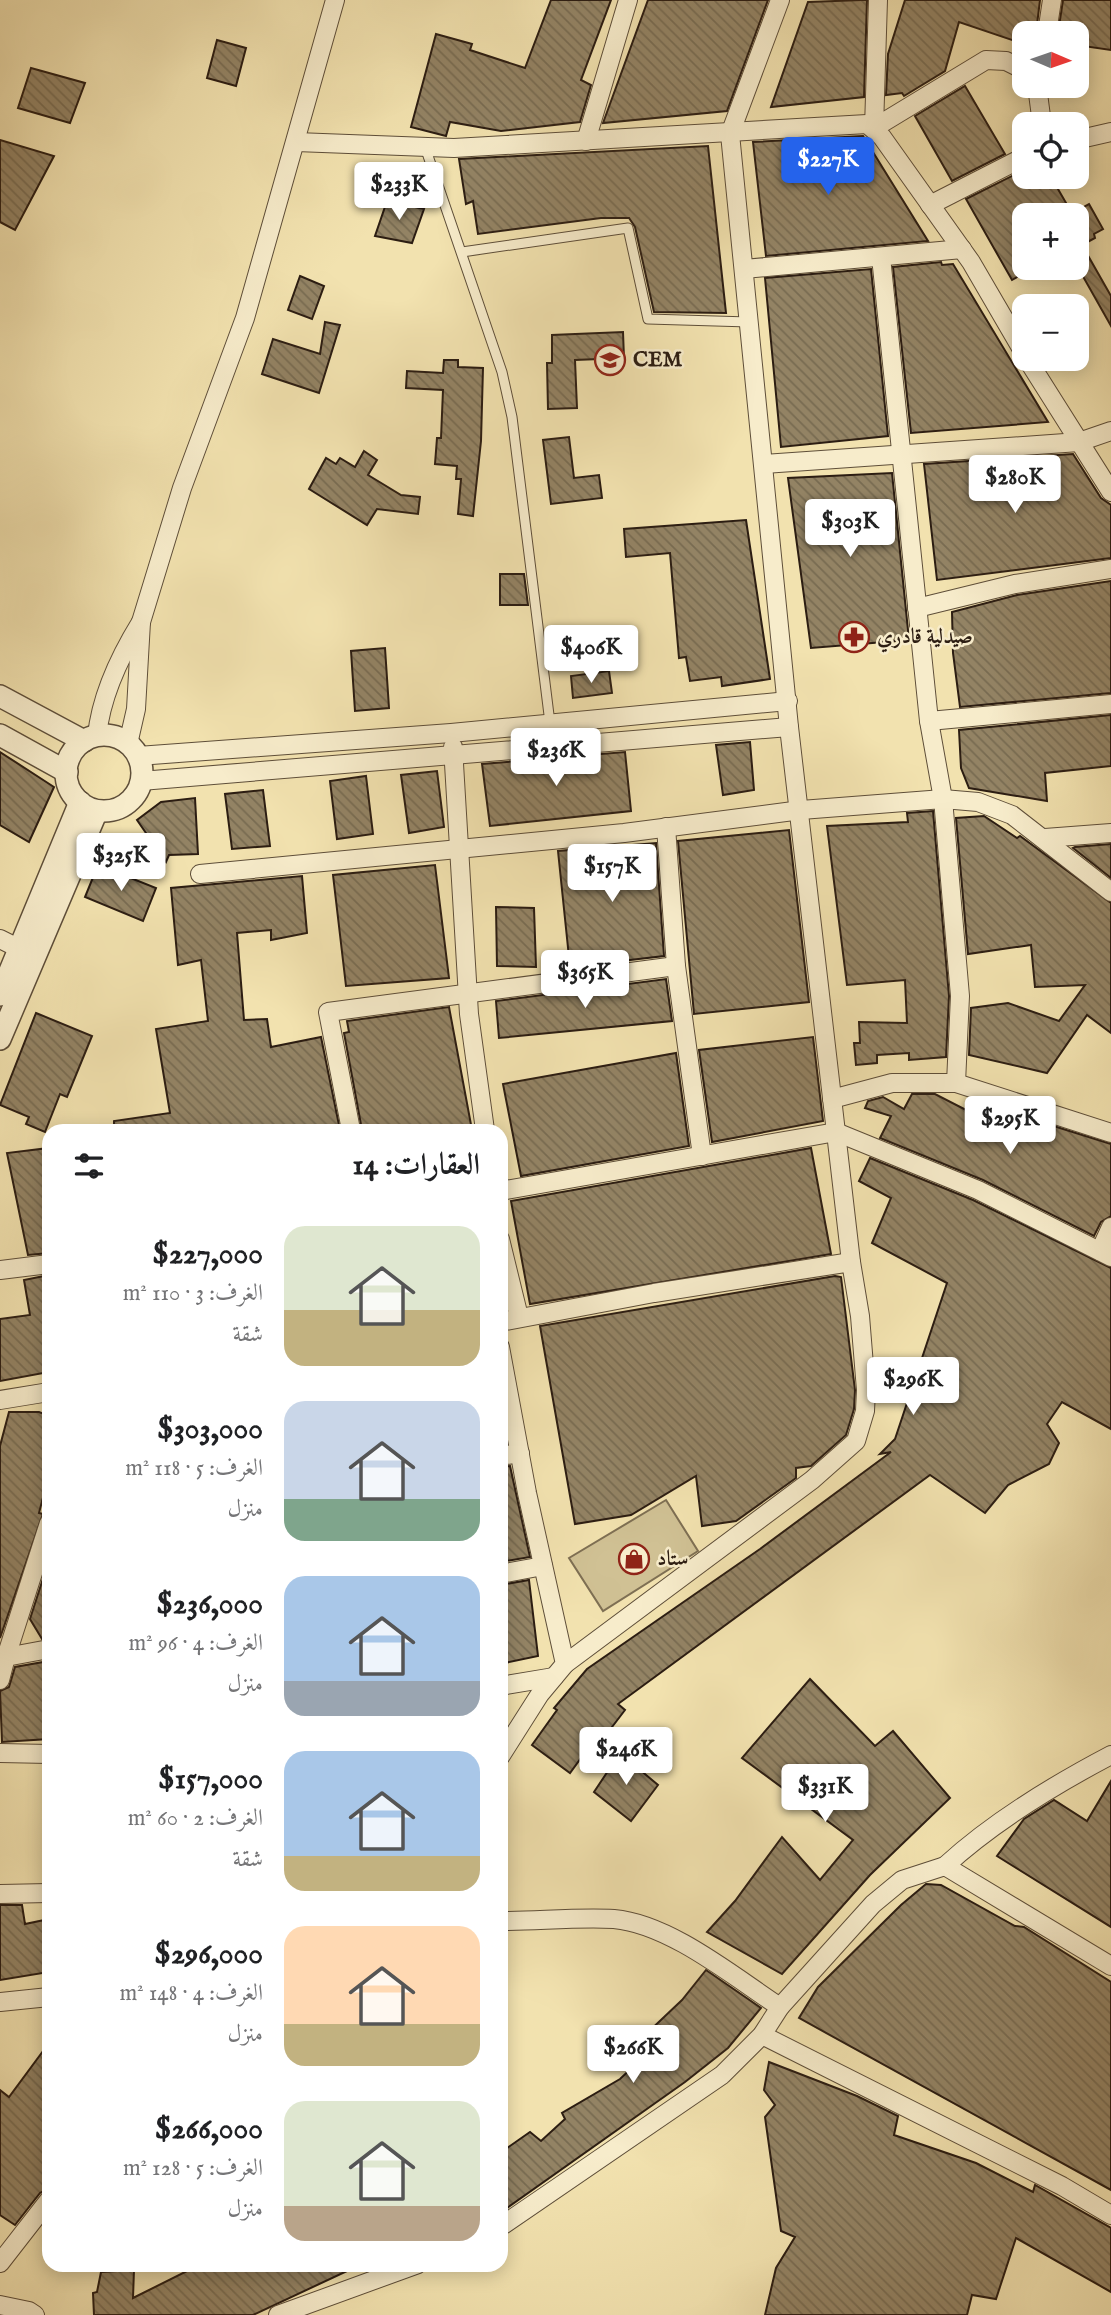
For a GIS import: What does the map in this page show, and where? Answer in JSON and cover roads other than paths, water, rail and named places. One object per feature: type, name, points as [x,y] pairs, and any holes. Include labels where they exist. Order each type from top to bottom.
[{"type":"street","points":[[133,750],[141,622],[182,488],[245,318],[335,0]]},
{"type":"street","points":[[586,141],[628,0]]},
{"type":"street","points":[[508,1745],[559,1671],[812,1480],[856,1441],[866,1411],[860,1316],[851,1262],[801,810],[789,727],[730,134],[780,0]]},
{"type":"street","points":[[874,128],[878,0]]},
{"type":"street","points":[[1049,21],[1052,0]]},
{"type":"street","points":[[874,128],[986,60],[1012,64]]},
{"type":"street","points":[[296,142],[425,147],[730,134],[818,125],[867,124],[874,128],[962,249],[1012,333]]},
{"type":"street","points":[[1089,137],[1111,132]]},
{"type":"street","points":[[930,205],[1012,163]]},
{"type":"street","points":[[744,269],[962,249]]},
{"type":"street","points":[[881,257],[929,721],[943,799],[960,996],[956,1083]]},
{"type":"street","points":[[1035,371],[1111,492]]},
{"type":"street","points":[[764,464],[1079,442],[1111,431]]},
{"type":"street","points":[[917,608],[1014,584],[1111,569]]},
{"type":"street","points":[[0,696],[91,738],[110,735],[133,750],[142,768],[142,781],[137,793],[126,804],[114,810],[88,807],[71,792],[67,772],[71,755],[91,738],[128,642],[141,622]]},
{"type":"street","points":[[133,750],[452,733],[788,701]]},
{"type":"street","points":[[929,721],[1111,705]]},
{"type":"street","points":[[142,781],[789,727]]},
{"type":"street","points":[[452,733],[468,993],[484,1124]]},
{"type":"street","points":[[0,735],[67,772]]},
{"type":"street","points":[[200,874],[666,827],[801,810],[943,799],[978,802],[1012,815],[1045,838],[1111,892]]},
{"type":"street","points":[[0,995],[9,943],[88,807]]},
{"type":"street","points":[[0,1039],[88,807]]},
{"type":"street","points":[[666,827],[677,966],[702,1156]]},
{"type":"street","points":[[1045,838],[1111,832]]},
{"type":"street","points":[[350,1124],[328,1013],[677,966]]},
{"type":"street","points":[[832,1099],[892,1083],[956,1083],[1111,1133]]},
{"type":"street","points":[[508,1190],[836,1132],[978,1190],[1033,1221],[1106,1254],[1111,1227]]},
{"type":"street","points":[[508,1320],[851,1262]]},
{"type":"street","points":[[0,1270],[42,1265]]},
{"type":"street","points":[[508,1272],[519,1317]]},
{"type":"street","points":[[508,1389],[543,1566],[559,1671]]},
{"type":"street","points":[[0,1399],[42,1393]]},
{"type":"street","points":[[508,1455],[520,1453]]},
{"type":"street","points":[[0,1680],[42,1544]]},
{"type":"street","points":[[508,1573],[543,1566]]},
{"type":"street","points":[[6,1657],[42,1650]]},
{"type":"street","points":[[508,1684],[559,1671]]},
{"type":"street","points":[[0,1753],[42,1754]]},
{"type":"street","points":[[508,2222],[722,2075],[761,2035],[780,2007],[873,1903],[902,1880],[944,1866],[972,1840],[1067,1778],[1111,1755]]},
{"type":"street","points":[[944,1866],[1111,1964]]},
{"type":"street","points":[[0,1894],[42,1893]]},
{"type":"street","points":[[508,1921],[615,1919],[641,1925],[703,1955],[780,2007]]},
{"type":"street","points":[[0,2002],[42,1998]]},
{"type":"street","points":[[761,2035],[1062,2186],[1111,2214]]},
{"type":"street","points":[[0,2263],[42,2209]]},
{"type":"street","points":[[278,2315],[396,2272]]},
{"type":"street","points":[[0,2305],[29,2311],[35,2315]]},
{"type":"lane","points":[[425,147],[502,372],[512,417],[550,723]]},
{"type":"lane","points":[[462,252],[628,228],[648,318],[749,322]]},
{"type":"place","name":"CEM","points":[[610,360]]},
{"type":"place","name":"صيدلية قادري","points":[[854,637]]},
{"type":"place","name":"ستاد","points":[[634,1559]]}]
